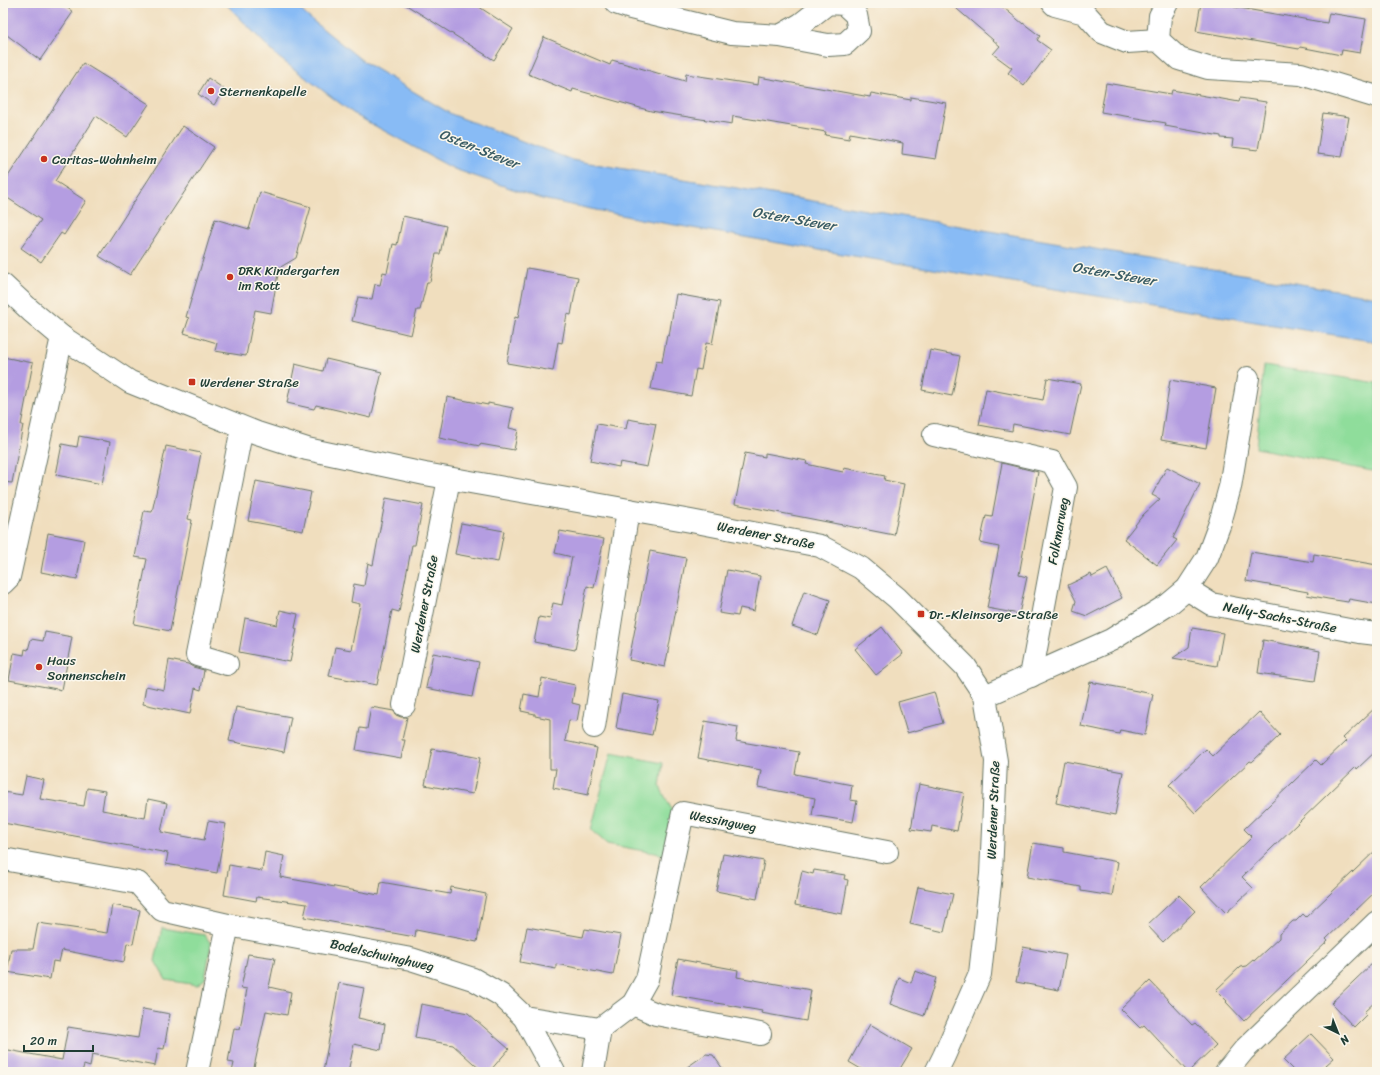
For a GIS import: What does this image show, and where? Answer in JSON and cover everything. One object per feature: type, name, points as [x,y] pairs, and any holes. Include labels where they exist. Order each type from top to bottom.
[{"type":"street","points":[[616,3],[732,33],[780,36],[828,45],[845,44],[859,31],[856,15],[852,6],[828,3],[801,24],[780,36]]},
{"type":"street","points":[[1052,3],[1055,5],[1090,8],[1102,32],[1127,42],[1158,40],[1179,59],[1208,68],[1301,74],[1377,97]]},
{"type":"street","points":[[1158,40],[1160,16],[1167,3]]},
{"type":"street","name":"Werdener Straße","points":[[3,285],[62,337],[130,382],[242,428],[285,443],[449,479],[628,510],[820,546],[862,568],[896,598],[965,666],[985,696],[996,761],[991,874],[980,974],[936,1072]]},
{"type":"street","points":[[3,582],[9,577],[62,337]]},
{"type":"street","points":[[985,696],[1110,640],[1169,604],[1187,589],[1208,558],[1220,523],[1230,487],[1248,378]]},
{"type":"street","points":[[227,664],[197,655],[242,428]]},
{"type":"street","name":"Folkmarweg","points":[[934,435],[1052,462],[1066,487],[1031,676]]},
{"type":"street","name":"Werdener Straße","points":[[404,705],[449,479]]},
{"type":"street","points":[[594,727],[628,510]]},
{"type":"street","name":"Nelly-Sachs-Straße","points":[[1187,589],[1211,604],[1377,634]]},
{"type":"street","name":"Wessingweg","points":[[600,1029],[633,1004],[647,979],[683,813],[887,852]]},
{"type":"street","name":"Bodelschwinghweg","points":[[3,859],[138,883],[162,910],[228,925],[411,959],[473,979],[501,995],[524,1017],[554,1072]]},
{"type":"street","points":[[1226,1072],[1244,1050],[1377,922]]},
{"type":"street","points":[[197,1072],[228,925]]},
{"type":"street","points":[[633,1004],[656,1014],[760,1034]]},
{"type":"street","points":[[524,1017],[600,1029],[593,1072]]},
{"type":"green space","points":[[1264,365],[1377,383],[1377,472],[1256,448]]},
{"type":"green space","points":[[611,753],[663,763],[660,787],[672,810],[665,855],[607,844],[591,830]]},
{"type":"green space","points":[[162,928],[205,935],[211,944],[205,979],[197,985],[166,980],[155,961]]},
{"type":"water","name":"Osten-Stever","points":[[225,3],[294,3],[307,16],[364,62],[451,114],[572,160],[1377,297],[1377,342],[854,256],[640,219],[542,199],[454,169],[357,116],[278,57]]},
{"type":"building","points":[[3,3],[61,3],[73,12],[40,60],[3,32]]},
{"type":"building","points":[[403,3],[473,3],[513,29],[494,60]]},
{"type":"building","points":[[950,3],[998,3],[1040,36],[1037,40],[1051,50],[1024,86],[1008,73],[1012,68],[993,54],[1000,46]]},
{"type":"building","points":[[1201,3],[1235,3],[1234,7],[1327,23],[1329,13],[1366,19],[1360,53],[1342,50],[1341,55],[1196,31]]},
{"type":"building","points":[[544,37],[610,65],[612,60],[685,81],[686,74],[758,85],[759,77],[870,97],[871,93],[911,100],[911,97],[946,103],[936,159],[902,154],[903,143],[850,133],[849,139],[825,135],[826,132],[733,116],[732,124],[651,111],[573,89],[572,92],[528,74]]},
{"type":"building","name":"Caritas-Wohnheim","points":[[83,63],[149,104],[127,137],[96,116],[55,181],[86,201],[64,235],[61,233],[41,262],[21,248],[41,220],[3,195],[3,184]]},
{"type":"building","name":"Sternenkapelle","points":[[208,78],[224,89],[214,105],[198,94]]},
{"type":"building","points":[[1106,83],[1171,94],[1172,90],[1239,102],[1240,98],[1266,102],[1258,150],[1232,147],[1233,139],[1221,138],[1221,136],[1165,126],[1166,123],[1101,112]]},
{"type":"building","points":[[1323,113],[1349,117],[1342,157],[1317,154]]},
{"type":"building","points":[[183,126],[214,147],[130,275],[99,256]]},
{"type":"building","name":"DRK Kindergarten im Rott","points":[[260,192],[311,207],[296,258],[279,268],[271,313],[255,310],[246,356],[215,351],[217,343],[184,333],[189,318],[186,317],[215,219],[249,229]]},
{"type":"building","points":[[403,216],[446,226],[440,254],[436,254],[430,282],[427,282],[420,310],[417,310],[411,335],[352,321],[358,297],[372,299],[375,284],[380,285],[383,272],[387,273],[393,244],[397,245]]},
{"type":"building","points":[[527,268],[578,277],[571,315],[567,314],[562,343],[558,342],[553,371],[507,363],[515,317],[518,318]]},
{"type":"building","points":[[676,294],[720,302],[712,344],[706,343],[701,370],[696,369],[691,396],[651,389],[656,361],[662,362],[667,335],[669,336]]},
{"type":"building","points":[[930,350],[960,356],[952,396],[922,390]]},
{"type":"building","points":[[3,357],[33,363],[12,483],[3,482]]},
{"type":"building","points":[[326,359],[382,372],[371,418],[316,405],[314,409],[287,403],[295,364],[323,371]]},
{"type":"building","points":[[1047,378],[1081,384],[1070,435],[1013,424],[1012,431],[979,425],[986,389],[1043,400]]},
{"type":"building","points":[[1170,380],[1216,388],[1206,448],[1161,440]]},
{"type":"building","points":[[447,397],[513,408],[509,428],[518,430],[514,450],[480,444],[480,446],[439,438]]},
{"type":"building","points":[[628,419],[656,424],[647,467],[620,462],[619,467],[590,461],[597,424],[626,429]]},
{"type":"building","points":[[79,436],[110,442],[102,484],[56,475],[62,444],[77,447]]},
{"type":"building","points":[[166,446],[201,453],[188,519],[192,520],[170,631],[134,624],[147,559],[135,557],[144,511],[152,512]]},
{"type":"building","points":[[745,453],[765,457],[765,453],[807,461],[806,464],[843,472],[844,468],[885,476],[884,480],[904,484],[894,535],[735,504]]},
{"type":"building","points":[[1002,463],[1038,472],[1019,575],[1027,577],[1019,614],[987,608],[999,547],[980,543],[986,516],[992,517]]},
{"type":"building","points":[[1167,467],[1200,484],[1173,538],[1177,540],[1157,565],[1124,539],[1143,515],[1160,499],[1152,495]]},
{"type":"building","points":[[256,481],[311,492],[303,531],[248,521]]},
{"type":"building","points":[[386,498],[423,505],[415,545],[412,545],[399,612],[392,610],[377,685],[329,676],[335,647],[351,650],[360,604],[351,602],[354,584],[364,586],[368,563],[373,565]]},
{"type":"building","points":[[461,523],[504,531],[498,562],[455,554]]},
{"type":"building","points":[[560,531],[604,539],[594,588],[587,586],[575,650],[534,642],[539,617],[550,619],[553,603],[562,605],[572,557],[555,553]]},
{"type":"building","points":[[48,533],[84,540],[77,579],[41,572]]},
{"type":"building","points":[[650,551],[686,558],[665,667],[629,660]]},
{"type":"building","points":[[1251,552],[1313,562],[1314,554],[1377,565],[1377,604],[1349,599],[1348,602],[1328,599],[1307,595],[1308,592],[1246,581]]},
{"type":"building","points":[[1107,569],[1122,598],[1087,616],[1073,611],[1076,601],[1068,585],[1091,574],[1092,577]]},
{"type":"building","points":[[727,570],[760,576],[754,611],[740,608],[738,616],[719,613]]},
{"type":"building","points":[[804,591],[830,600],[818,635],[792,626]]},
{"type":"building","points":[[280,610],[298,614],[295,628],[297,629],[290,662],[239,652],[245,618],[277,625]]},
{"type":"building","points":[[882,627],[903,654],[876,675],[855,649]]},
{"type":"building","points":[[1192,628],[1223,633],[1217,666],[1173,658],[1189,647]]},
{"type":"building","name":"Haus Sonnenschein","points":[[45,632],[72,637],[62,690],[9,680],[14,653],[24,655],[25,649],[28,650],[31,639],[43,641]]},
{"type":"building","points":[[1263,640],[1320,651],[1315,681],[1258,673]]},
{"type":"building","points":[[433,653],[479,662],[472,697],[426,688]]},
{"type":"building","points":[[169,660],[188,664],[204,670],[201,690],[195,688],[190,714],[143,704],[146,686],[164,690]]},
{"type":"building","points":[[542,678],[575,685],[572,703],[580,705],[577,721],[569,720],[565,741],[597,748],[588,795],[553,788],[556,769],[550,769],[550,719],[521,711],[524,694],[539,697]]},
{"type":"building","points":[[1090,682],[1153,694],[1145,735],[1120,730],[1119,734],[1081,726]]},
{"type":"building","points":[[934,692],[943,723],[907,733],[898,702]]},
{"type":"building","points":[[622,694],[659,701],[652,735],[616,728]]},
{"type":"building","points":[[1377,706],[1377,750],[1357,769],[1356,767],[1242,877],[1253,888],[1226,913],[1201,887],[1252,837],[1244,829],[1316,760],[1321,765],[1346,741],[1343,738]]},
{"type":"building","points":[[236,707],[291,717],[284,752],[229,741]]},
{"type":"building","points":[[371,707],[394,711],[396,715],[407,717],[402,740],[405,740],[401,758],[356,750],[360,728],[367,729]]},
{"type":"building","points":[[1259,712],[1280,735],[1195,813],[1169,785],[1206,749],[1213,756]]},
{"type":"building","points":[[705,721],[738,727],[736,741],[799,752],[795,774],[852,785],[850,800],[857,801],[853,822],[812,815],[815,798],[758,787],[761,770],[698,758]]},
{"type":"building","points":[[432,749],[480,758],[473,794],[425,785]]},
{"type":"building","points":[[1064,761],[1123,772],[1115,815],[1056,803]]},
{"type":"building","points":[[26,776],[44,780],[40,799],[84,806],[87,788],[105,791],[102,810],[145,818],[148,799],[167,803],[161,832],[204,840],[208,821],[226,824],[217,873],[166,864],[168,853],[3,823],[3,792],[22,795]]},
{"type":"building","points":[[919,784],[964,793],[957,831],[932,826],[931,832],[911,829]]},
{"type":"building","points":[[1033,843],[1064,848],[1064,852],[1118,862],[1112,896],[1081,891],[1081,887],[1027,877]]},
{"type":"building","points":[[1377,849],[1377,890],[1326,939],[1328,941],[1244,1021],[1216,990],[1240,967],[1246,966],[1253,960],[1254,961],[1279,938],[1279,934],[1293,921],[1296,921],[1303,914],[1306,917]]},
{"type":"building","points":[[265,852],[284,856],[280,877],[379,895],[381,882],[450,894],[451,887],[486,894],[477,942],[416,930],[415,937],[304,917],[307,904],[257,897],[256,901],[224,895],[229,865],[262,871]]},
{"type":"building","points":[[723,854],[764,861],[757,899],[716,891]]},
{"type":"building","points":[[814,870],[845,875],[844,879],[848,880],[842,914],[795,905],[802,871],[813,874]]},
{"type":"building","points":[[918,887],[953,894],[944,932],[910,924]]},
{"type":"building","points":[[1179,895],[1195,911],[1163,942],[1147,925]]},
{"type":"building","points":[[112,905],[140,910],[133,944],[127,943],[124,962],[62,950],[59,962],[53,961],[50,979],[7,972],[11,949],[33,949],[38,923],[107,933]]},
{"type":"building","points":[[527,927],[583,937],[585,929],[621,935],[613,975],[556,964],[556,969],[520,962]]},
{"type":"building","points":[[1023,947],[1066,955],[1059,990],[1016,982]]},
{"type":"building","points":[[248,954],[275,958],[269,987],[291,992],[287,1015],[266,1011],[253,1072],[232,1072],[234,1063],[228,1062],[234,1028],[240,1029],[247,989],[241,988]]},
{"type":"building","points":[[678,959],[738,970],[737,977],[811,990],[806,1021],[761,1013],[762,1011],[671,995]]},
{"type":"building","points":[[1377,959],[1377,1000],[1364,1012],[1367,1014],[1354,1027],[1331,1003]]},
{"type":"building","points":[[915,971],[936,978],[924,1016],[890,1004],[899,978],[911,983]]},
{"type":"building","points":[[1150,981],[1192,1025],[1195,1023],[1216,1045],[1188,1072],[1144,1025],[1140,1028],[1121,1009]]},
{"type":"building","points":[[339,983],[364,988],[358,1018],[385,1024],[381,1050],[354,1044],[348,1072],[323,1072]]},
{"type":"building","points":[[421,1004],[468,1013],[509,1049],[489,1072],[483,1072],[453,1045],[415,1038]]},
{"type":"building","points":[[143,1009],[170,1014],[164,1049],[158,1048],[155,1066],[92,1054],[90,1067],[84,1065],[82,1072],[16,1072],[3,1070],[3,1049],[62,1060],[68,1027],[138,1038]]},
{"type":"building","points":[[870,1024],[912,1049],[898,1072],[866,1072],[849,1062]]},
{"type":"building","points":[[1311,1034],[1334,1058],[1318,1072],[1295,1072],[1283,1060]]},
{"type":"building","points":[[706,1054],[713,1055],[725,1072],[680,1072]]},
{"type":"place","name":"Sternenkapelle","points":[[211,91]]},
{"type":"place","name":"Caritas-Wohnheim","points":[[44,159]]},
{"type":"place","name":"DRK Kindergarten im Rott","points":[[230,277]]},
{"type":"place","name":"Werdener Straße","points":[[192,382]]},
{"type":"place","name":"Dr.-Kleinsorge-Straße","points":[[921,614]]},
{"type":"place","name":"Haus Sonnenschein","points":[[39,667]]}]
